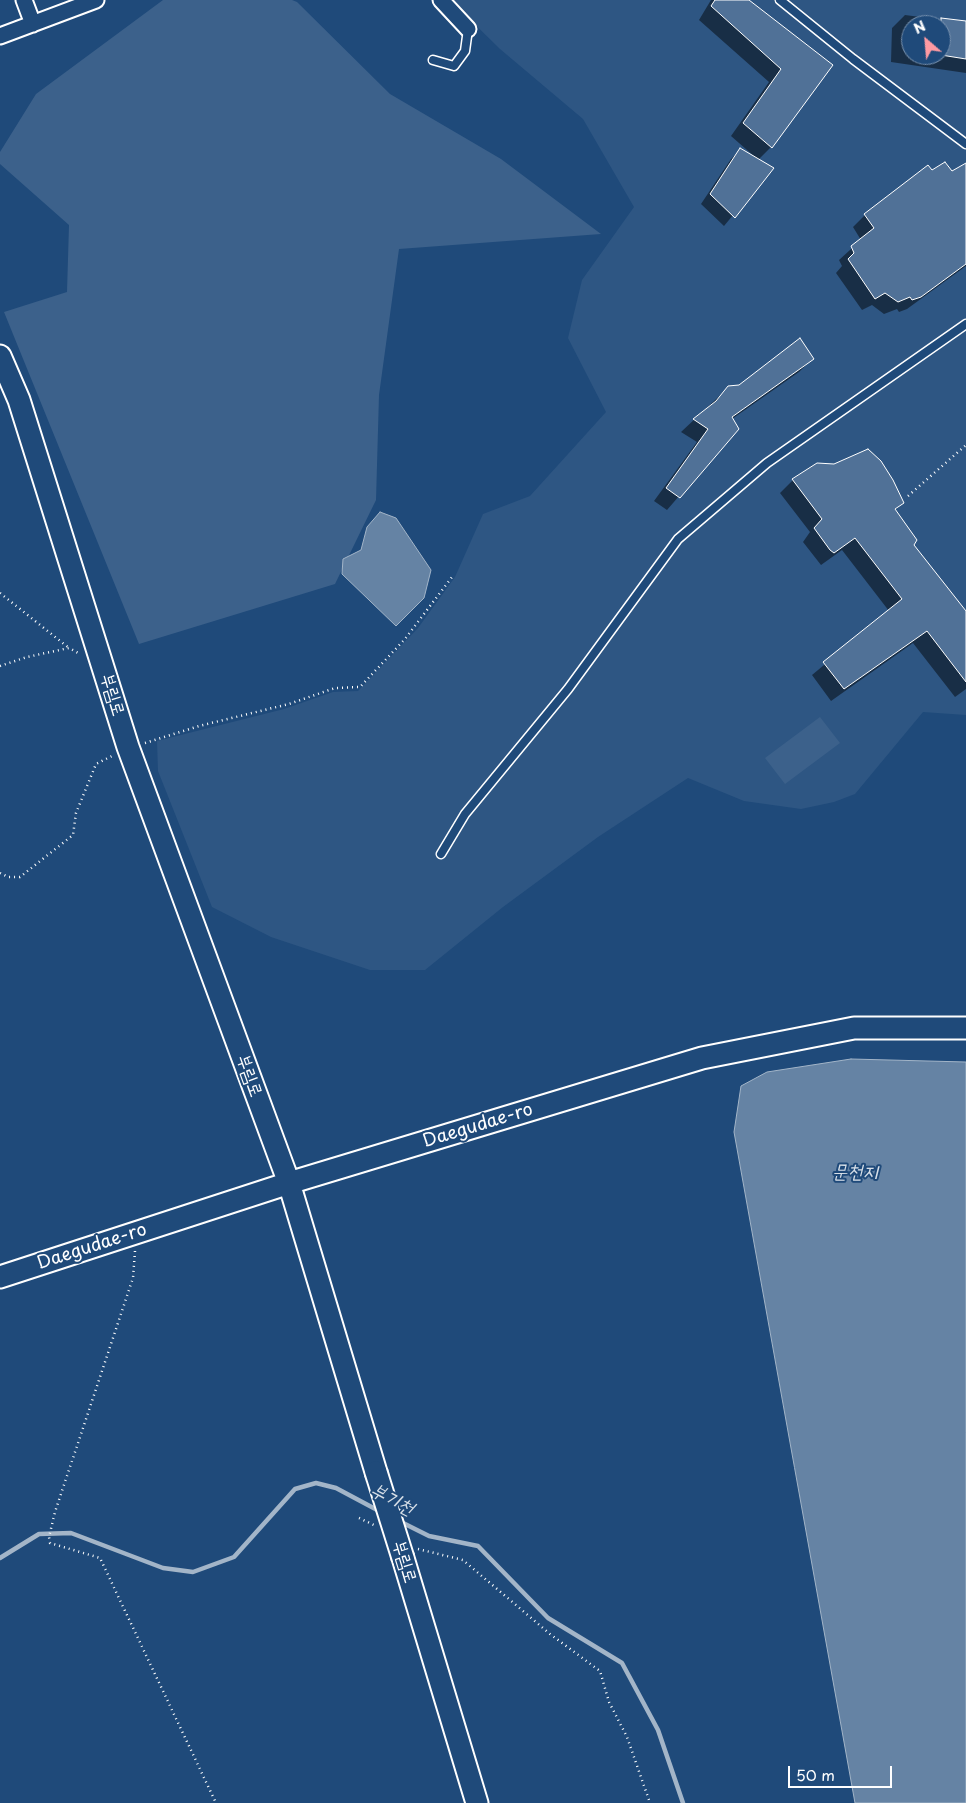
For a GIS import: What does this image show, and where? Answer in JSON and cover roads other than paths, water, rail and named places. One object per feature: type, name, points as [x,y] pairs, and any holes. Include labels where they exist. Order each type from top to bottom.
[{"type":"street","points":[[24,0],[33,24]]},
{"type":"street","points":[[0,36],[96,0]]},
{"type":"street","points":[[441,0],[468,29]]},
{"type":"street","name":"부림로","points":[[0,356],[18,400],[128,747],[289,1183],[376,1472],[406,1551],[477,1803]]},
{"type":"street","name":"Daegudae-ro","points":[[0,1277],[289,1183],[702,1058],[854,1028],[966,1028]]},
{"type":"lane","points":[[780,0],[853,59],[966,144]]},
{"type":"lane","points":[[433,60],[454,66],[464,51],[468,29]]},
{"type":"lane","points":[[441,854],[465,814],[568,689],[678,539],[768,463],[966,324]]},
{"type":"water","points":[[380,512],[396,518],[431,570],[424,598],[396,626],[342,574],[343,559],[361,550],[367,527]]},
{"type":"water","name":"문천지","points":[[851,1059],[966,1062],[966,1803],[855,1803],[734,1132],[741,1086],[767,1072]]},
{"type":"waterway","name":"부기천","points":[[0,1558],[39,1534],[71,1533],[163,1568],[193,1572],[234,1557],[295,1489],[316,1483],[336,1488],[381,1512]]},
{"type":"waterway","name":"부기천","points":[[399,1521],[429,1536],[478,1546],[548,1618],[622,1663],[658,1730],[683,1803]]}]
